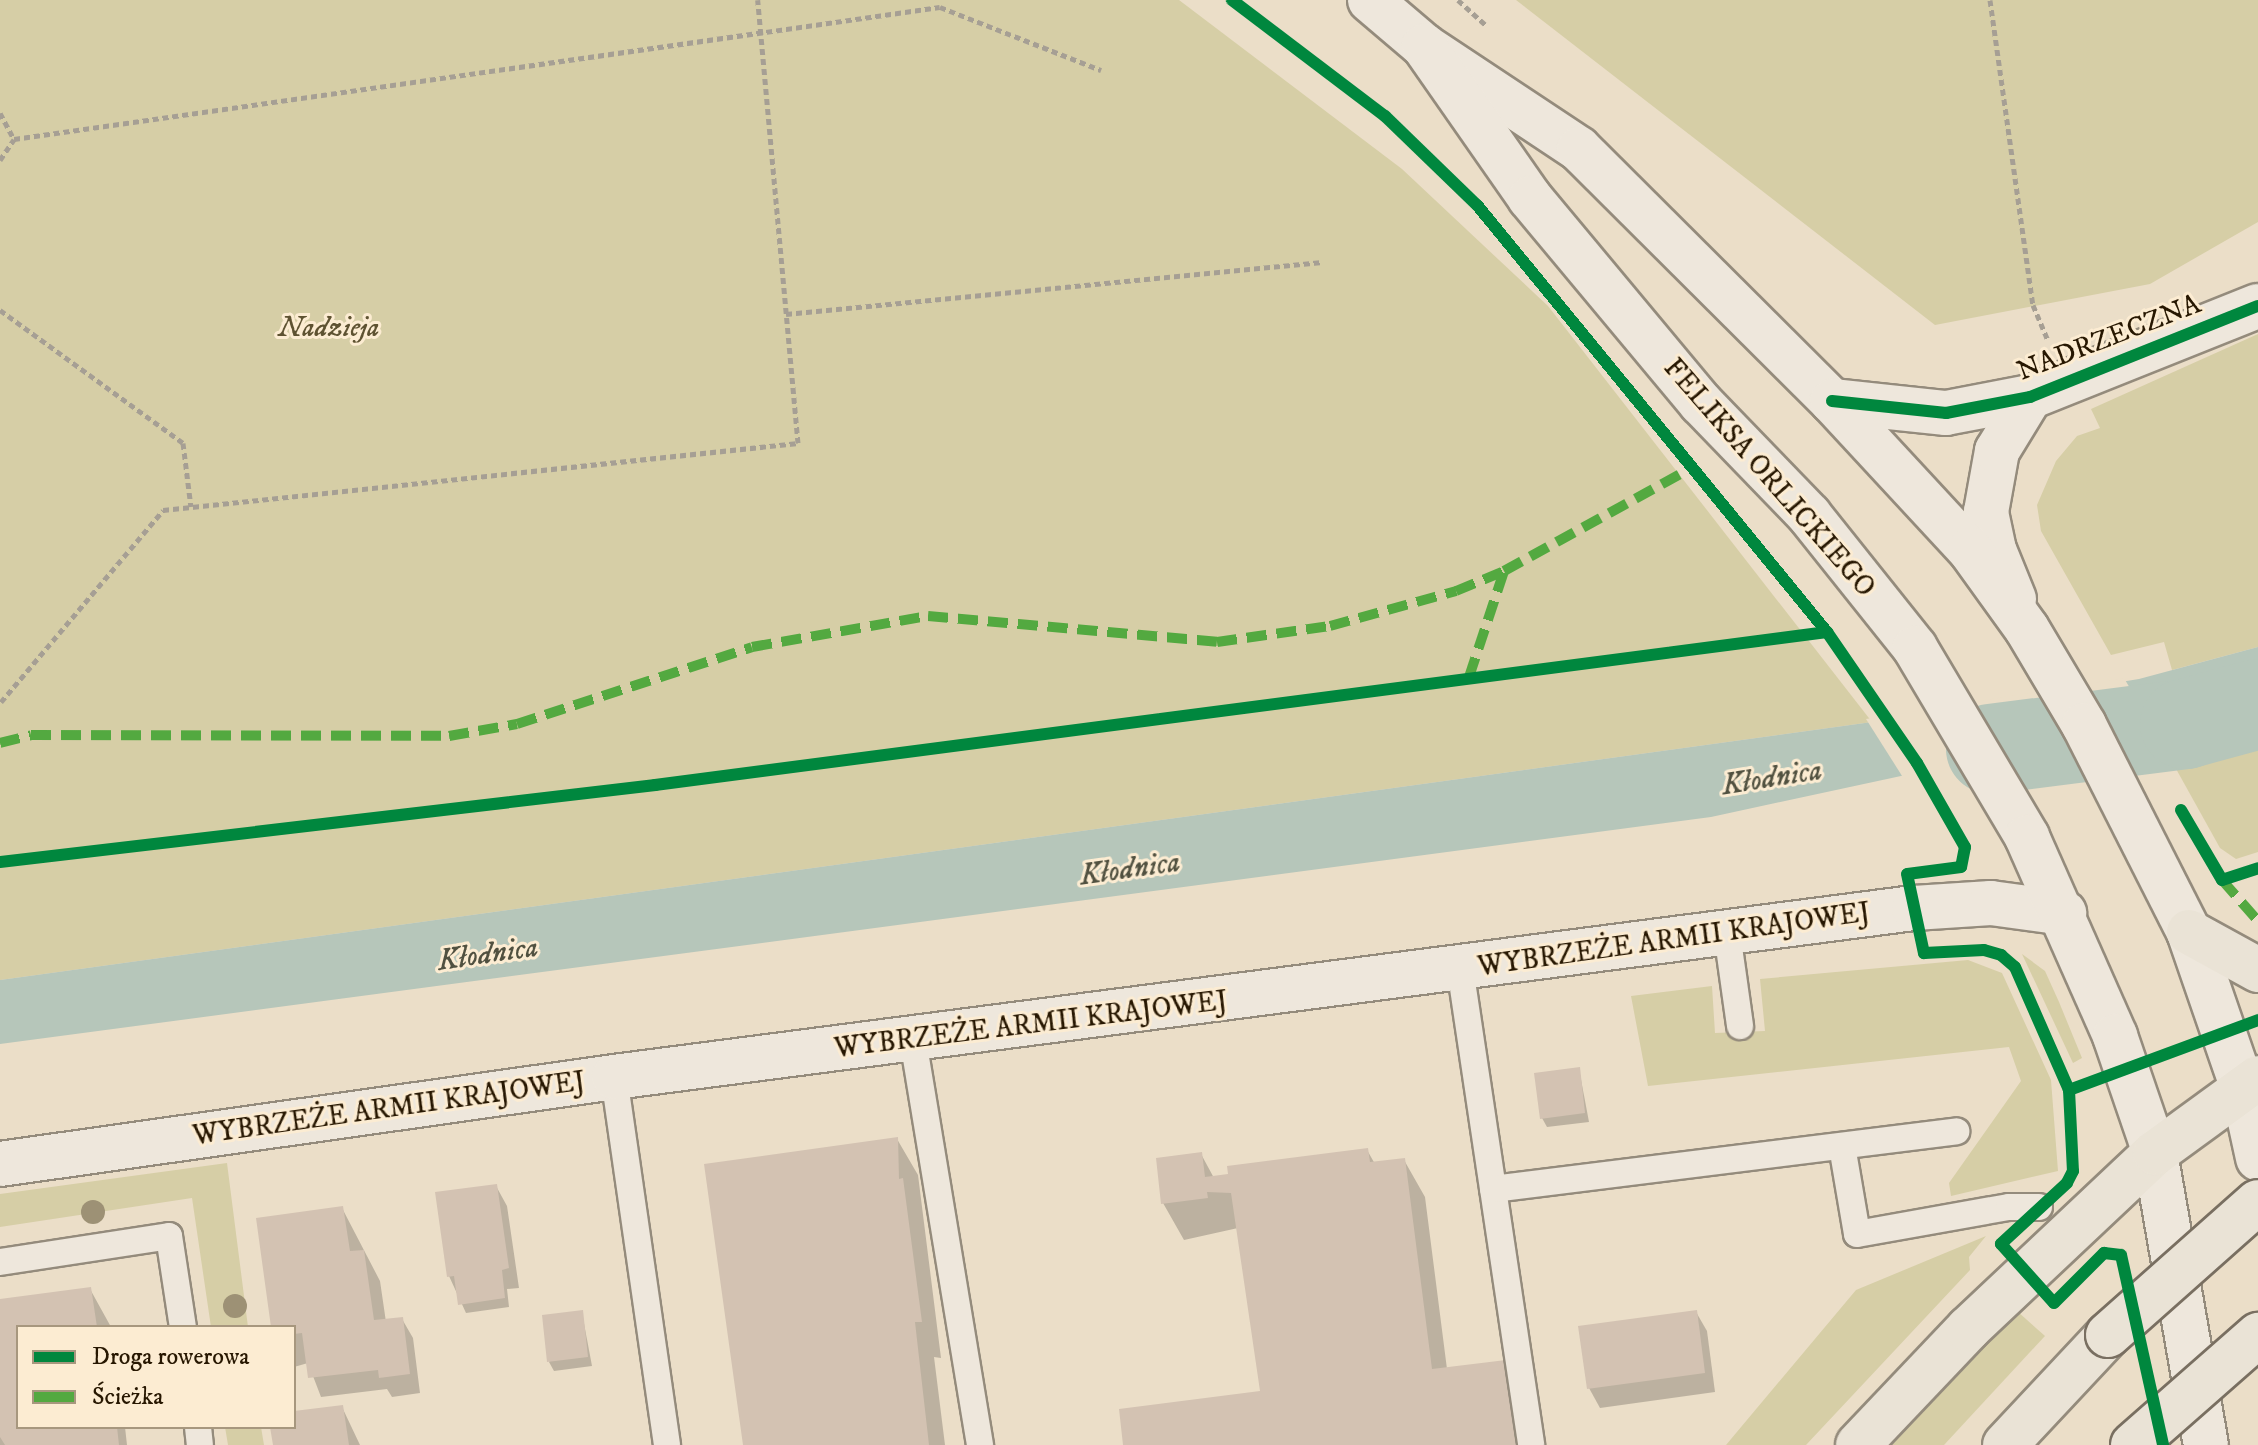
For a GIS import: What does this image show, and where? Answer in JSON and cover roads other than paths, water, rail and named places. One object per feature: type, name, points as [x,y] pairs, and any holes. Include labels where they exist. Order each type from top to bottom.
[{"type":"main road","points":[[2189,932],[2258,970]]},
{"type":"main road","points":[[1858,1445],[1968,1329],[2155,1153],[2250,1084]]},
{"type":"main road","points":[[2005,1445],[2108,1335],[2258,1202]]},
{"type":"main road","points":[[2133,1445],[2258,1335]]},
{"type":"street","name":"FELIKSA ORLICKIEGO","points":[[1370,0],[1424,46],[1579,149],[1832,401],[1970,550],[2027,629],[2134,818],[2189,932],[2250,1084],[2258,1158]]},
{"type":"street","name":"FELIKSA ORLICKIEGO","points":[[1424,46],[1530,198],[1701,403],[1809,515],[1915,648],[2027,837],[2064,913],[2115,1036],[2155,1153],[2206,1445]]},
{"type":"street","name":"NADRZECZNA","points":[[1832,401],[1946,413],[2030,397],[2258,306]]},
{"type":"street","points":[[2027,629],[1994,550],[1986,512],[1997,451],[2030,397]]},
{"type":"street","name":"WYBRZEŻE ARMII KRAJOWEJ","points":[[0,1164],[614,1077],[1727,933],[1991,903],[2064,913]]},
{"type":"lane","points":[[1727,933],[1740,1026]]},
{"type":"lane","points":[[1460,968],[1531,1445]]},
{"type":"lane","points":[[913,1040],[980,1445]]},
{"type":"lane","points":[[614,1077],[667,1445]]},
{"type":"lane","points":[[1493,1189],[1956,1131]]},
{"type":"lane","points":[[1842,1146],[1857,1234],[2009,1207],[2039,1207]]},
{"type":"lane","points":[[0,1262],[169,1236],[183,1325]]},
{"type":"water","points":[[2258,647],[2258,699],[1711,817],[0,1044],[0,980],[1872,722],[2139,679]]},
{"type":"waterway","name":"Kłodnica","points":[[1991,749],[2185,724],[2258,704]]},
{"type":"park label","name":"Nadzieja","points":[[329,328]]}]
